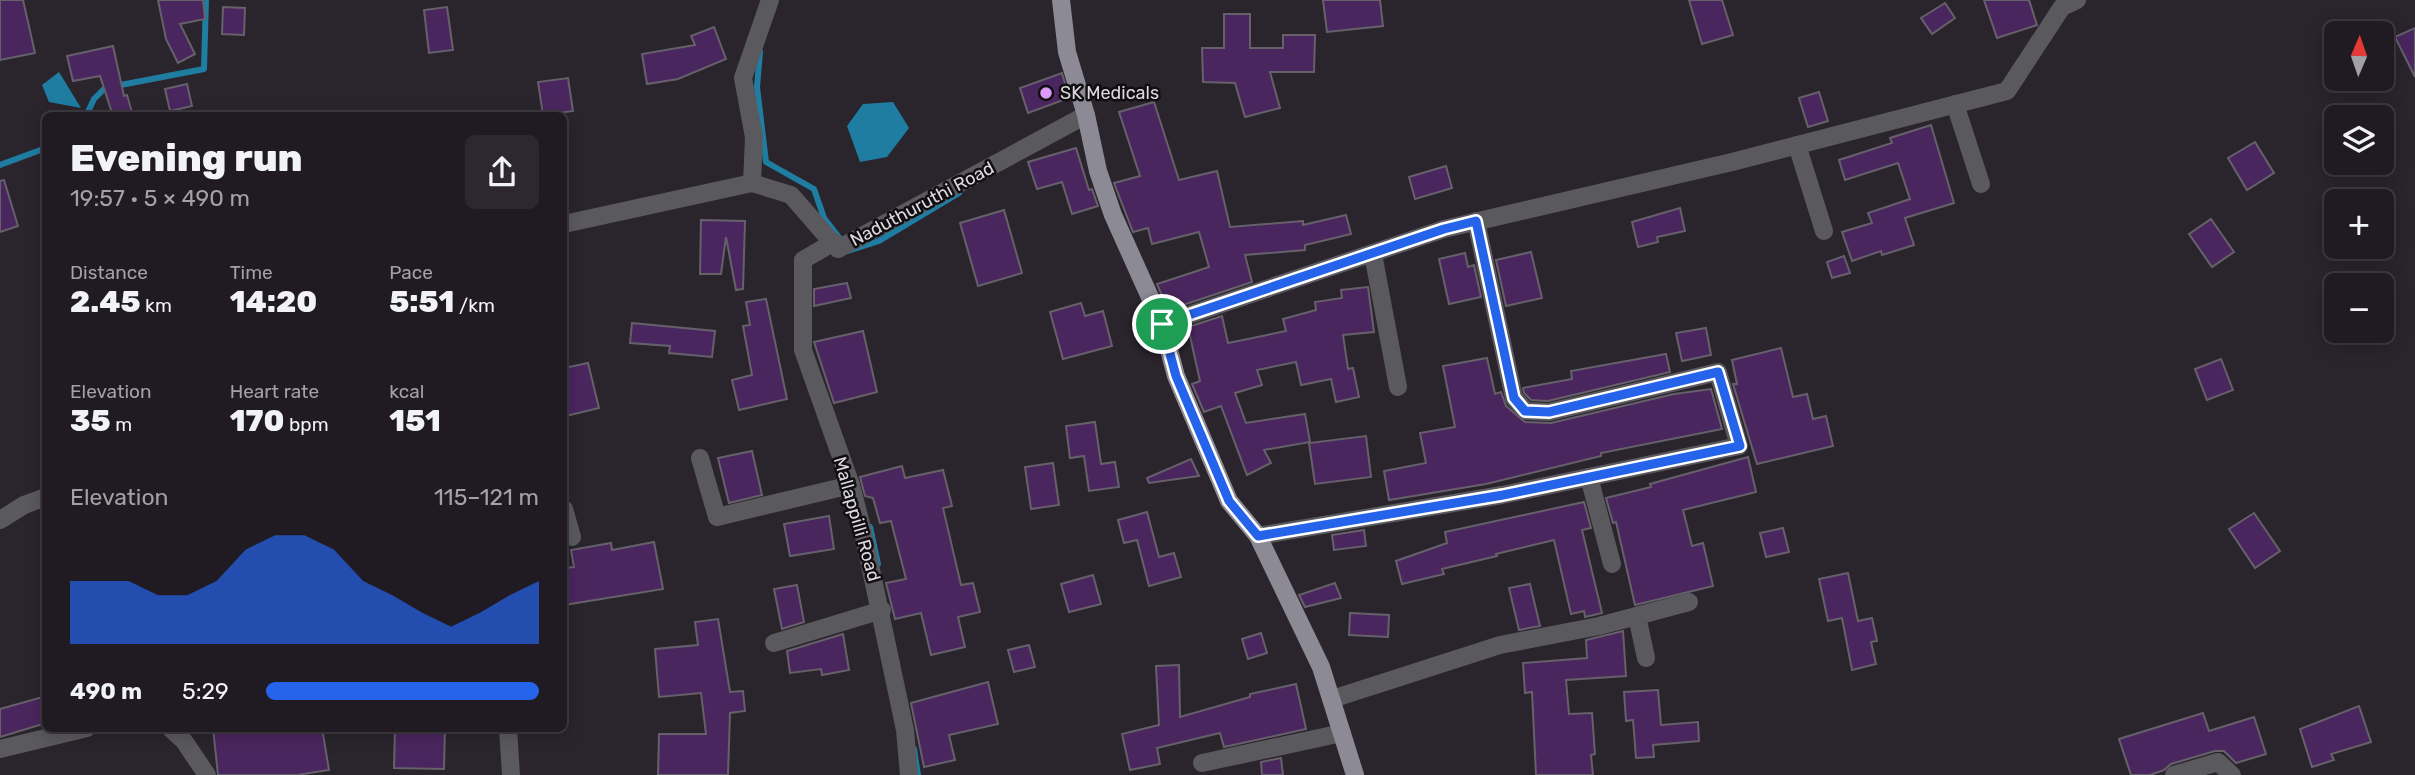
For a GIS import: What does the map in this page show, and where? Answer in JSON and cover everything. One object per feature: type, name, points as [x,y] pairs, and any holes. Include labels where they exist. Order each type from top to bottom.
[{"type":"main road","points":[[1061,0],[1067,51],[1086,115],[1098,171],[1113,215],[1162,324],[1176,376],[1229,501],[1258,536],[1321,667],[1354,775]]},
{"type":"street","points":[[567,223],[752,183],[754,138],[743,78],[770,0]]},
{"type":"street","points":[[1162,324],[1476,221],[1797,145],[2007,91],[2062,7],[2077,0]]},
{"type":"street","points":[[1955,104],[1981,184]]},
{"type":"street","name":"Naduthuruthi Road","points":[[752,183],[791,195],[838,249],[1086,115]]},
{"type":"street","points":[[1797,145],[1824,231]]},
{"type":"street","points":[[1258,536],[1589,477],[1740,446],[1718,372],[1549,412],[1525,411],[1514,398],[1476,221]]},
{"type":"street","name":"Mallappilli Road","points":[[834,242],[807,257],[803,350],[851,485],[882,610],[905,730],[909,775]]},
{"type":"street","points":[[1373,254],[1398,387]]},
{"type":"street","points":[[700,458],[718,517],[851,485]]},
{"type":"street","points":[[1589,477],[1612,564]]},
{"type":"street","points":[[0,520],[24,505],[42,498]]},
{"type":"street","points":[[567,520],[572,537]]},
{"type":"street","points":[[1332,699],[1500,645],[1637,616],[1689,602]]},
{"type":"street","points":[[774,643],[882,610]]},
{"type":"street","points":[[1637,616],[1646,659]]},
{"type":"street","points":[[0,749],[70,732]]},
{"type":"street","points":[[174,732],[208,775]]},
{"type":"street","points":[[508,732],[510,775]]},
{"type":"street","points":[[1202,763],[1342,733]]},
{"type":"street","points":[[2175,775],[2218,762],[2232,775]]},
{"type":"water","points":[[59,72],[81,108],[49,102],[42,85]]},
{"type":"water","points":[[893,102],[909,128],[887,157],[860,162],[847,126],[863,104]]},
{"type":"building","points":[[0,0],[23,0],[35,53],[0,60]]},
{"type":"building","points":[[158,0],[203,0],[205,19],[180,24],[195,54],[178,63],[166,39]]},
{"type":"building","points":[[1323,0],[1380,0],[1383,26],[1327,32]]},
{"type":"building","points":[[1689,0],[1722,0],[1733,35],[1702,44]]},
{"type":"building","points":[[1984,0],[2029,0],[2037,25],[1997,38]]},
{"type":"building","points":[[1945,3],[1955,18],[1932,34],[1921,18]]},
{"type":"building","points":[[223,7],[245,8],[244,35],[222,34]]},
{"type":"building","points":[[447,7],[453,50],[429,53],[424,10]]},
{"type":"building","points":[[1224,14],[1250,14],[1250,48],[1283,48],[1283,35],[1315,35],[1314,72],[1270,72],[1280,108],[1245,117],[1235,83],[1203,82],[1202,48],[1224,48]]},
{"type":"building","points":[[714,27],[726,59],[678,79],[647,84],[642,54],[695,45],[691,36]]},
{"type":"building","points":[[2415,28],[2415,77],[2395,37]]},
{"type":"building","points":[[113,46],[124,96],[127,95],[132,112],[112,112],[100,76],[73,81],[67,56]]},
{"type":"building","name":"SK Medicals","points":[[1062,73],[1069,98],[1028,113],[1020,88]]},
{"type":"building","points":[[568,78],[573,111],[543,112],[538,82]]},
{"type":"building","points":[[187,84],[192,106],[170,111],[165,89]]},
{"type":"building","points":[[1819,92],[1828,121],[1808,127],[1799,98]]},
{"type":"building","points":[[1154,102],[1179,180],[1217,171],[1230,227],[1303,221],[1303,225],[1346,215],[1351,234],[1305,245],[1305,250],[1245,255],[1252,282],[1168,310],[1157,284],[1209,267],[1199,232],[1152,244],[1148,228],[1133,232],[1114,183],[1140,176],[1119,112]]},
{"type":"building","points":[[1931,125],[1954,203],[1905,218],[1914,245],[1882,255],[1881,251],[1852,261],[1842,232],[1872,223],[1868,213],[1910,199],[1898,163],[1845,180],[1839,160],[1892,143],[1890,138]]},
{"type":"building","points":[[2255,142],[2274,173],[2247,190],[2228,158]]},
{"type":"building","points":[[1076,148],[1089,190],[1092,189],[1098,206],[1072,214],[1062,182],[1037,189],[1028,162]]},
{"type":"building","points":[[1446,166],[1452,188],[1415,199],[1409,177]]},
{"type":"building","points":[[4,180],[18,226],[0,232],[0,181]]},
{"type":"building","points":[[1680,208],[1685,231],[1657,237],[1658,242],[1638,247],[1632,222]]},
{"type":"building","points":[[1004,210],[1022,273],[978,286],[960,223]]},
{"type":"building","points":[[2211,219],[2234,252],[2212,267],[2189,234]]},
{"type":"building","points":[[701,220],[745,221],[743,289],[736,290],[726,237],[721,274],[700,274]]},
{"type":"building","points":[[1531,252],[1542,298],[1506,306],[1496,260]]},
{"type":"building","points":[[1465,253],[1468,267],[1474,265],[1481,297],[1449,304],[1439,259]]},
{"type":"building","points":[[1844,256],[1850,273],[1832,278],[1827,262]]},
{"type":"building","points":[[847,283],[851,298],[814,306],[814,289]]},
{"type":"building","points":[[1368,287],[1374,332],[1343,335],[1348,369],[1353,368],[1359,397],[1336,402],[1331,379],[1301,385],[1296,362],[1257,370],[1262,385],[1235,393],[1246,423],[1305,414],[1310,442],[1264,450],[1271,463],[1247,475],[1221,406],[1204,412],[1192,384],[1200,381],[1188,327],[1222,316],[1228,343],[1286,331],[1283,319],[1316,310],[1315,302],[1342,298],[1341,290]]},
{"type":"building","points":[[766,299],[787,399],[739,410],[732,380],[752,375],[743,326],[750,325],[746,302]]},
{"type":"building","points":[[1081,303],[1085,316],[1103,311],[1112,346],[1063,359],[1050,312]]},
{"type":"building","points":[[632,323],[715,331],[712,357],[669,353],[670,346],[630,343]]},
{"type":"building","points":[[1706,328],[1711,355],[1682,361],[1676,333]]},
{"type":"building","points":[[863,331],[877,392],[834,403],[814,342]]},
{"type":"building","points":[[1781,348],[1793,397],[1807,394],[1813,419],[1826,416],[1833,446],[1757,464],[1733,384],[1737,384],[1732,360]]},
{"type":"building","points":[[1666,354],[1670,372],[1548,401],[1531,400],[1524,393],[1523,388],[1572,379],[1571,371]]},
{"type":"building","points":[[1487,358],[1495,394],[1501,392],[1506,406],[1525,422],[1551,423],[1674,394],[1711,389],[1722,429],[1601,453],[1601,456],[1486,484],[1389,500],[1384,471],[1426,463],[1420,433],[1455,427],[1443,366]]},
{"type":"building","points":[[2221,359],[2233,390],[2207,400],[2195,369]]},
{"type":"building","points":[[588,363],[599,408],[567,416],[567,367]]},
{"type":"building","points":[[1095,422],[1101,464],[1115,462],[1119,487],[1089,491],[1084,456],[1070,458],[1066,426]]},
{"type":"building","points":[[1366,436],[1371,477],[1315,484],[1309,443]]},
{"type":"building","points":[[752,451],[762,495],[729,503],[718,458]]},
{"type":"building","points":[[1748,457],[1756,492],[1683,510],[1692,546],[1703,543],[1713,586],[1635,605],[1616,522],[1613,523],[1606,498]]},
{"type":"building","points":[[1191,459],[1199,476],[1149,483],[1147,478]]},
{"type":"building","points":[[1053,463],[1059,505],[1031,509],[1025,467]]},
{"type":"building","points":[[902,466],[905,478],[943,470],[952,506],[943,508],[961,585],[973,583],[980,612],[958,617],[965,647],[931,655],[921,613],[895,619],[886,583],[906,579],[891,521],[880,523],[873,498],[865,496],[860,477]]},
{"type":"building","points":[[1584,502],[1591,528],[1582,530],[1602,613],[1585,617],[1584,611],[1571,614],[1554,540],[1442,569],[1444,574],[1402,584],[1396,561],[1447,543],[1445,532]]},
{"type":"building","points":[[1147,512],[1159,557],[1174,553],[1181,577],[1149,586],[1137,540],[1124,543],[1118,520]]},
{"type":"building","points":[[2254,513],[2280,551],[2255,568],[2229,529]]},
{"type":"building","points":[[829,516],[834,549],[790,556],[784,524]]},
{"type":"building","points":[[1783,528],[1789,552],[1766,557],[1760,533]]},
{"type":"building","points":[[1364,530],[1366,546],[1334,550],[1332,535]]},
{"type":"building","points":[[654,542],[663,589],[567,605],[567,568],[574,567],[571,550],[611,543],[612,550]]},
{"type":"building","points":[[1848,573],[1858,621],[1872,618],[1877,641],[1871,642],[1876,664],[1852,670],[1842,618],[1828,621],[1819,579]]},
{"type":"building","points":[[1093,575],[1101,604],[1069,612],[1061,584]]},
{"type":"building","points":[[1335,583],[1341,598],[1305,607],[1299,595]]},
{"type":"building","points":[[1530,584],[1540,626],[1519,630],[1509,588]]},
{"type":"building","points":[[797,585],[804,622],[782,629],[774,589]]},
{"type":"building","points":[[1350,613],[1389,615],[1388,637],[1349,635]]},
{"type":"building","points":[[718,619],[730,692],[743,691],[745,711],[730,713],[728,775],[658,775],[659,734],[706,734],[701,693],[659,697],[655,649],[698,645],[695,622]]},
{"type":"building","points":[[1623,631],[1626,676],[1566,680],[1569,714],[1592,713],[1595,754],[1591,755],[1593,775],[1536,775],[1532,692],[1525,693],[1523,663],[1587,658],[1586,640]]},
{"type":"building","points":[[1261,633],[1267,653],[1248,659],[1242,639]]},
{"type":"building","points":[[843,634],[849,670],[822,675],[821,669],[790,673],[787,651]]},
{"type":"building","points":[[1029,645],[1035,667],[1014,672],[1008,650]]},
{"type":"building","points":[[1179,665],[1180,717],[1250,697],[1250,694],[1296,684],[1306,729],[1224,747],[1220,733],[1157,748],[1160,764],[1130,770],[1122,734],[1159,725],[1156,666]]},
{"type":"building","points":[[988,682],[998,724],[949,735],[955,760],[924,767],[911,703]]},
{"type":"building","points":[[1658,690],[1661,725],[1698,722],[1699,741],[1653,745],[1654,757],[1636,758],[1633,720],[1626,721],[1624,692]]},
{"type":"building","points":[[42,697],[42,724],[0,737],[0,709]]},
{"type":"building","points":[[2359,706],[2371,742],[2331,754],[2334,760],[2312,767],[2300,729]]},
{"type":"building","points":[[2203,713],[2209,731],[2254,717],[2266,754],[2236,763],[2224,751],[2215,751],[2171,764],[2150,775],[2131,775],[2119,739]]},
{"type":"building","points":[[213,732],[323,732],[329,770],[297,775],[218,775]]},
{"type":"building","points":[[395,732],[445,732],[444,769],[394,768]]},
{"type":"building","points":[[1281,758],[1283,775],[1262,775],[1261,762]]},
{"type":"waterway","points":[[88,112],[94,99],[105,88],[204,69],[206,0]]},
{"type":"waterway","points":[[760,52],[757,87],[766,162],[814,189],[824,218],[841,240]]},
{"type":"waterway","points":[[0,165],[42,149]]},
{"type":"waterway","points":[[848,251],[879,241],[959,193]]},
{"type":"waterway","points":[[870,527],[878,564]]},
{"type":"waterway","points":[[914,749],[918,775]]},
{"type":"place","name":"SK Medicals","points":[[1046,93]]},
{"type":"route","points":[[1476,221],[1514,398],[1525,411],[1549,412],[1718,372],[1740,446],[1503,495],[1258,536],[1229,501],[1176,376],[1162,324],[1444,229],[1476,221]]}]
